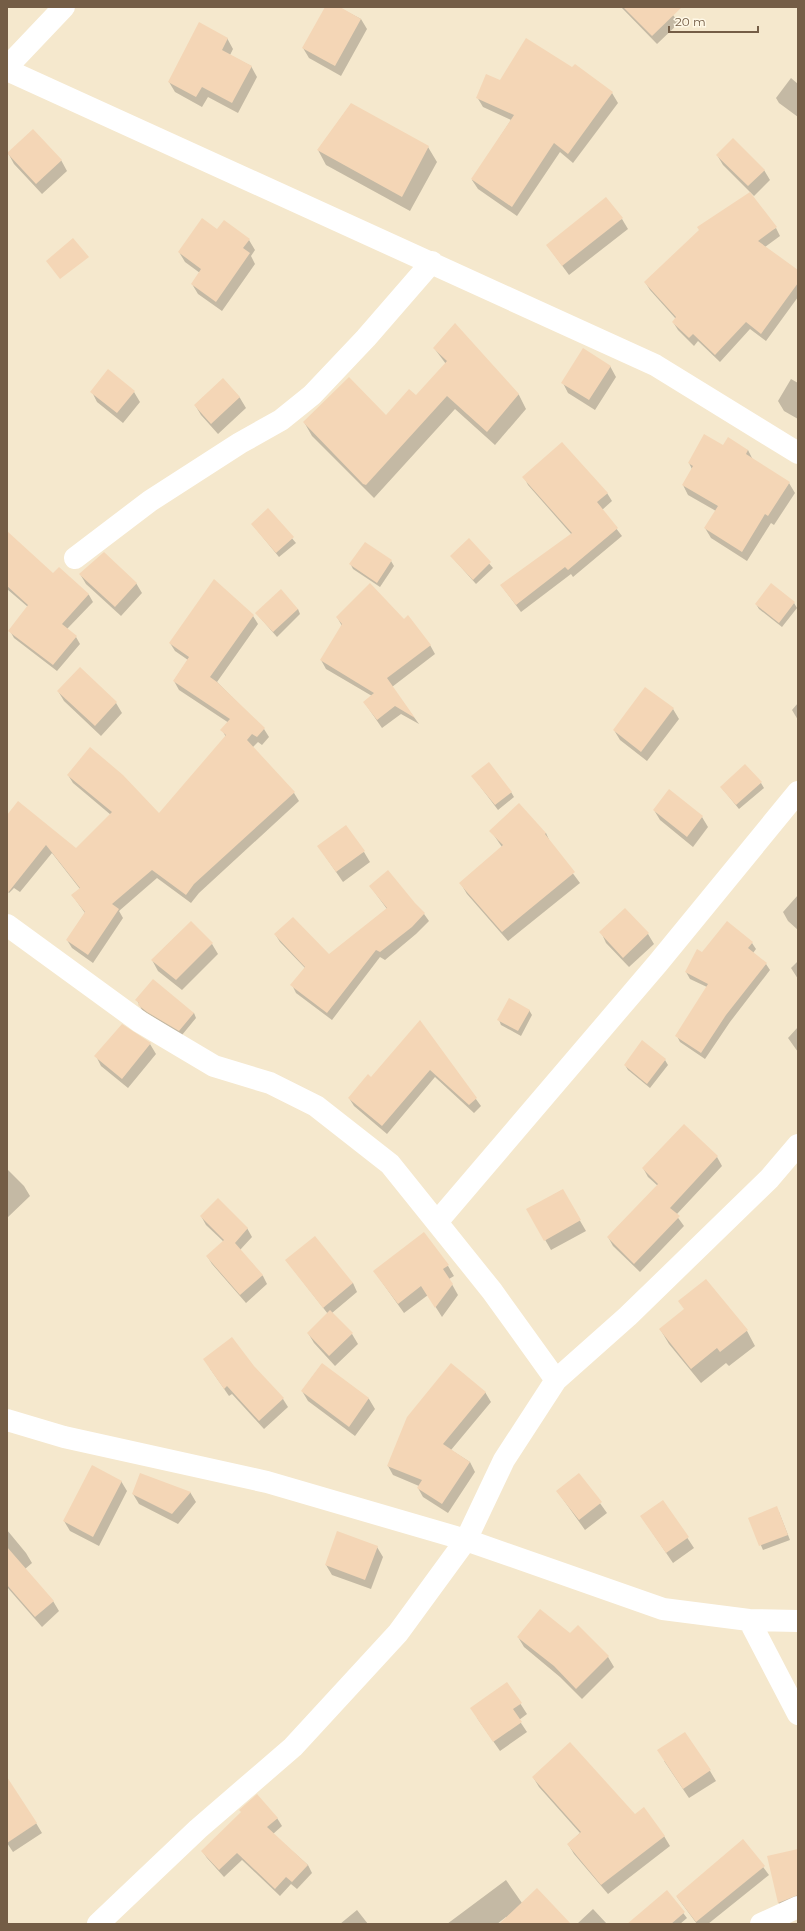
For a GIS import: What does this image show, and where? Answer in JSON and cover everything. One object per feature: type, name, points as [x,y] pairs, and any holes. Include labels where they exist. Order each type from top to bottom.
[{"type":"street","points":[[7,67],[64,7]]},
{"type":"street","points":[[7,70],[432,262],[655,365],[798,454]]},
{"type":"street","points":[[75,558],[150,501],[240,443],[281,420],[312,395],[366,338],[432,262]]},
{"type":"street","points":[[437,1222],[658,963],[798,792]]},
{"type":"street","points":[[7,926],[140,1022],[214,1066],[270,1083],[316,1106],[390,1164],[492,1291],[556,1380]]},
{"type":"street","points":[[98,1924],[198,1829],[293,1747],[398,1633],[466,1540],[504,1460],[556,1380],[628,1316],[769,1179],[798,1145]]},
{"type":"street","points":[[7,1420],[64,1437],[267,1482],[466,1540],[663,1609],[749,1620],[798,1621]]},
{"type":"street","points":[[749,1620],[798,1714]]},
{"type":"street","points":[[761,1924],[798,1907]]},
{"type":"shaded area","points":[[7,7],[798,7],[798,1924],[7,1924]]},
{"type":"building","points":[[325,7],[340,7],[361,19],[335,66],[302,48]]},
{"type":"building","points":[[623,7],[682,7],[652,36]]},
{"type":"building","points":[[199,22],[228,38],[222,50],[252,66],[232,103],[202,87],[196,97],[168,82]]},
{"type":"building","points":[[526,38],[572,67],[575,64],[613,92],[568,154],[554,143],[512,207],[471,179],[514,115],[476,98],[486,74],[500,80]]},
{"type":"building","points":[[351,103],[429,146],[402,197],[317,150]]},
{"type":"building","points":[[33,129],[62,160],[36,184],[7,153]]},
{"type":"building","points":[[733,138],[765,170],[748,186],[716,155]]},
{"type":"building","points":[[750,192],[777,227],[758,241],[798,270],[798,283],[761,334],[746,322],[715,355],[693,334],[689,338],[672,322],[676,317],[644,282],[699,230],[697,227]]},
{"type":"building","points":[[606,197],[623,218],[562,266],[546,245]]},
{"type":"building","points":[[202,218],[217,229],[224,220],[250,239],[243,248],[250,253],[216,302],[191,284],[201,269],[178,252]]},
{"type":"building","points":[[73,238],[89,257],[60,279],[46,261]]},
{"type":"building","points":[[455,323],[519,394],[487,432],[447,396],[366,485],[363,484],[303,422],[349,377],[386,415],[409,389],[416,395],[447,361],[433,348]]},
{"type":"building","points":[[583,348],[611,366],[589,400],[561,383]]},
{"type":"building","points":[[108,369],[135,391],[117,413],[90,392]]},
{"type":"building","points":[[223,378],[240,397],[211,424],[194,405]]},
{"type":"building","points":[[704,434],[723,445],[728,437],[748,450],[746,454],[790,482],[768,516],[765,514],[742,552],[704,528],[718,506],[682,485],[693,466],[688,463]]},
{"type":"building","points":[[562,442],[608,493],[597,502],[618,528],[568,570],[565,567],[516,605],[500,585],[572,533],[522,477]]},
{"type":"building","points":[[268,508],[294,537],[276,553],[251,524]]},
{"type":"building","points":[[7,531],[53,573],[59,567],[89,594],[62,624],[77,636],[53,665],[8,631],[28,605],[7,586]]},
{"type":"building","points":[[469,538],[491,562],[473,580],[450,556]]},
{"type":"building","points":[[365,542],[392,560],[377,583],[349,564]]},
{"type":"building","points":[[104,552],[137,583],[115,607],[79,574]]},
{"type":"building","points":[[214,579],[254,615],[210,677],[265,728],[257,737],[252,734],[247,740],[295,792],[194,884],[186,895],[152,870],[112,904],[119,909],[88,955],[66,940],[85,912],[71,895],[80,888],[46,845],[7,894],[7,815],[18,801],[76,848],[112,812],[67,775],[90,747],[123,775],[159,813],[226,735],[220,730],[230,719],[173,681],[189,657],[169,643]]},
{"type":"building","points":[[370,583],[404,619],[408,615],[431,645],[387,678],[415,718],[395,706],[377,720],[363,702],[374,693],[320,660],[342,624],[336,617]]},
{"type":"building","points":[[771,583],[795,602],[779,623],[755,604]]},
{"type":"building","points":[[281,589],[298,609],[273,632],[255,613]]},
{"type":"building","points":[[80,667],[117,702],[95,726],[57,691]]},
{"type":"building","points":[[645,687],[674,708],[641,752],[613,730]]},
{"type":"building","points":[[489,762],[512,792],[495,805],[471,776]]},
{"type":"building","points":[[745,764],[762,782],[736,805],[720,787]]},
{"type":"building","points":[[669,789],[703,816],[687,837],[653,810]]},
{"type":"building","points":[[519,803],[546,833],[545,834],[575,872],[502,932],[459,883],[503,845],[489,831]]},
{"type":"building","points":[[346,825],[365,851],[336,872],[317,846]]},
{"type":"building","points":[[388,870],[425,913],[412,927],[380,952],[376,950],[327,1013],[290,985],[305,967],[274,934],[293,917],[329,954],[387,908],[369,886]]},
{"type":"building","points":[[625,908],[649,933],[623,958],[599,932]]},
{"type":"building","points":[[191,921],[213,943],[176,980],[151,960]]},
{"type":"building","points":[[727,921],[753,942],[748,948],[767,963],[726,1015],[701,1053],[675,1036],[708,984],[685,972],[697,949],[702,952]]},
{"type":"building","points":[[153,979],[194,1013],[179,1031],[147,1012],[138,1005],[139,1003],[135,1000]]},
{"type":"building","points":[[509,998],[530,1010],[518,1031],[497,1020]]},
{"type":"building","points":[[420,1020],[477,1098],[469,1105],[430,1070],[382,1126],[348,1098],[368,1074],[371,1077]]},
{"type":"building","points":[[122,1024],[151,1043],[122,1079],[94,1056]]},
{"type":"building","points":[[642,1040],[666,1059],[647,1084],[624,1065]]},
{"type":"building","points":[[684,1124],[718,1156],[670,1208],[680,1216],[634,1264],[607,1237],[658,1184],[642,1168]]},
{"type":"building","points":[[563,1189],[581,1220],[544,1241],[526,1209]]},
{"type":"building","points":[[218,1198],[248,1228],[235,1243],[263,1275],[240,1295],[206,1256],[224,1240],[200,1216]]},
{"type":"building","points":[[424,1232],[449,1265],[443,1269],[453,1284],[435,1308],[421,1286],[398,1304],[373,1271]]},
{"type":"building","points":[[315,1236],[353,1283],[323,1308],[285,1260]]},
{"type":"building","points":[[706,1279],[748,1330],[720,1352],[717,1348],[691,1369],[659,1329],[684,1309],[678,1301]]},
{"type":"building","points":[[330,1310],[353,1333],[329,1356],[307,1333]]},
{"type":"building","points":[[232,1337],[254,1366],[284,1398],[259,1421],[227,1386],[224,1389],[203,1359]]},
{"type":"building","points":[[322,1363],[369,1398],[349,1427],[301,1391]]},
{"type":"building","points":[[451,1363],[486,1392],[443,1444],[470,1462],[442,1504],[417,1488],[422,1480],[387,1466],[407,1417]]},
{"type":"building","points":[[92,1465],[122,1481],[93,1537],[63,1521]]},
{"type":"building","points":[[140,1473],[191,1492],[172,1514],[132,1494]]},
{"type":"building","points":[[579,1473],[602,1502],[579,1520],[556,1491]]},
{"type":"building","points":[[663,1500],[689,1537],[666,1553],[640,1516]]},
{"type":"building","points":[[777,1506],[788,1535],[759,1546],[748,1518]]},
{"type":"building","points":[[337,1531],[378,1546],[365,1580],[325,1565]]},
{"type":"building","points":[[7,1547],[54,1601],[35,1617],[7,1585]]},
{"type":"building","points":[[540,1609],[570,1633],[578,1625],[609,1656],[576,1689],[554,1666],[517,1637]]},
{"type":"building","points":[[507,1682],[522,1703],[513,1709],[522,1722],[493,1742],[470,1708]]},
{"type":"building","points":[[685,1732],[711,1770],[683,1789],[657,1750]]},
{"type":"building","points":[[570,1742],[635,1814],[644,1807],[665,1836],[601,1885],[567,1844],[581,1832],[532,1777]]},
{"type":"building","points":[[7,1777],[37,1823],[7,1843]]},
{"type":"building","points":[[257,1794],[278,1818],[267,1827],[308,1865],[292,1882],[286,1877],[275,1889],[237,1853],[219,1870],[201,1851],[241,1812],[239,1810]]},
{"type":"building","points":[[743,1839],[765,1866],[696,1922],[676,1896]]},
{"type":"building","points":[[798,1849],[798,1895],[778,1903],[767,1856]]},
{"type":"building","points":[[537,1888],[571,1924],[499,1924]]},
{"type":"building","points":[[667,1890],[685,1912],[671,1924],[627,1924]]}]
